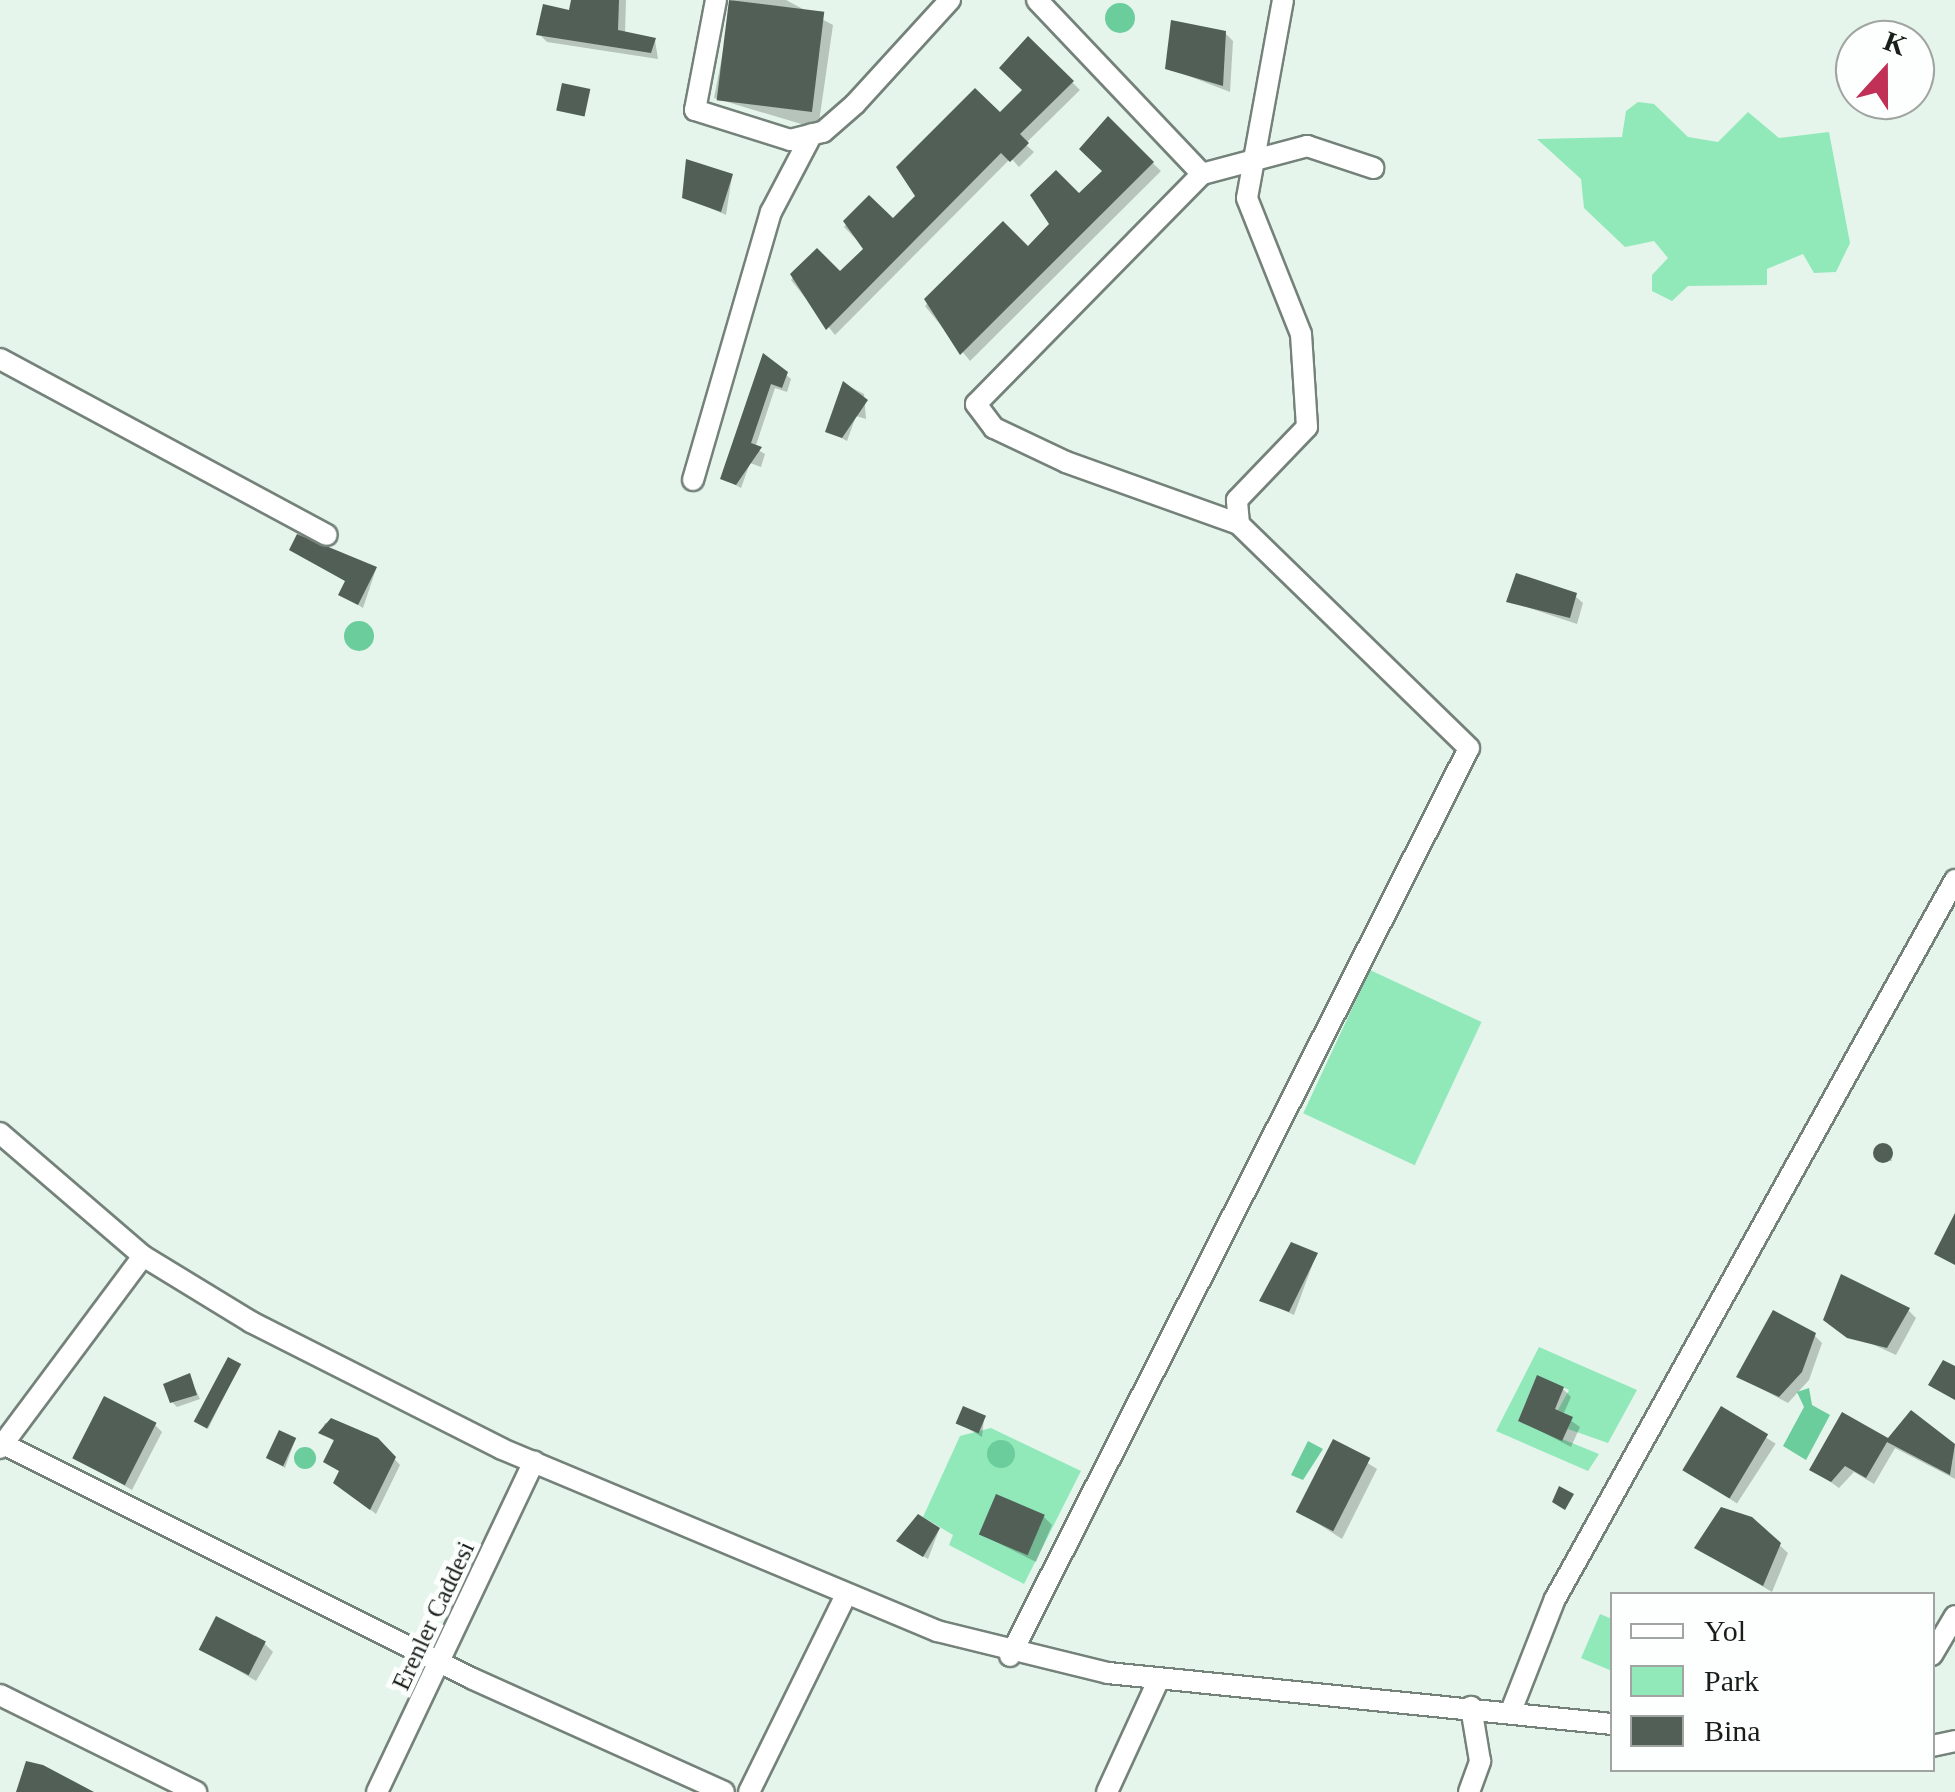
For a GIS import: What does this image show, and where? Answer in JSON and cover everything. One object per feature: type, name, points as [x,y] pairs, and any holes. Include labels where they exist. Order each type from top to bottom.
[{"type":"street","points":[[716,0],[694,110],[790,140],[812,134],[855,104],[950,0]]},
{"type":"street","points":[[1037,0],[1202,174]]},
{"type":"street","points":[[1010,1656],[1466,766],[1469,748],[1450,720],[1258,552],[1239,524],[1237,500],[1307,427],[1310,389],[1301,334],[1246,198],[1283,0]]},
{"type":"street","points":[[693,480],[771,212],[812,134]]},
{"type":"street","points":[[1239,524],[1066,462],[994,428],[976,404],[1202,174],[1307,146],[1373,168]]},
{"type":"street","points":[[0,359],[328,536]]},
{"type":"street","points":[[1511,1711],[1555,1598],[1955,880]]},
{"type":"street","points":[[0,1133],[143,1256],[251,1322],[534,1461],[846,1595],[1010,1656],[1159,1679],[1472,1707],[1610,1724]]},
{"type":"street","points":[[143,1256],[2,1446],[724,1792]]},
{"type":"street","name":"Erenler Caddesi","points":[[377,1792],[534,1461]]},
{"type":"street","points":[[749,1792],[846,1595]]},
{"type":"street","points":[[1935,1650],[1955,1616]]},
{"type":"street","points":[[1107,1792],[1159,1679]]},
{"type":"street","points":[[0,1695],[196,1792]]},
{"type":"street","points":[[1469,1792],[1480,1761],[1472,1707]]},
{"type":"green space","points":[[1638,102],[1654,104],[1688,137],[1718,142],[1748,112],[1779,138],[1829,132],[1850,243],[1836,272],[1814,273],[1803,254],[1767,269],[1767,285],[1688,286],[1672,301],[1652,291],[1652,275],[1668,258],[1654,241],[1625,247],[1584,208],[1581,179],[1537,139],[1622,137],[1626,111]]},
{"type":"green space","points":[[1370,970],[1481,1022],[1415,1165],[1303,1113]]},
{"type":"green space","points":[[1539,1347],[1637,1390],[1608,1443],[1568,1429],[1572,1417],[1558,1410],[1569,1390],[1537,1376],[1518,1421],[1599,1454],[1588,1471],[1496,1431]]},
{"type":"green space","points":[[991,1428],[1081,1471],[1024,1584],[949,1545],[953,1535],[923,1517],[960,1436]]},
{"type":"green space","points":[[1600,1614],[1610,1618],[1610,1670],[1581,1658]]},
{"type":"shaded area","points":[[1120,3],[1131,7],[1135,18],[1131,29],[1120,33],[1109,29],[1105,18],[1109,7]]},
{"type":"shaded area","points":[[359,621],[370,625],[374,636],[370,647],[359,651],[348,647],[344,636],[348,625]]},
{"type":"shaded area","points":[[1809,1388],[1812,1405],[1830,1415],[1806,1460],[1783,1446],[1804,1407],[1797,1392]]},
{"type":"shaded area","points":[[1001,1440],[1011,1444],[1015,1454],[1011,1464],[1001,1468],[991,1464],[987,1454],[991,1444]]},
{"type":"shaded area","points":[[1308,1441],[1323,1449],[1303,1480],[1291,1475]]},
{"type":"shaded area","points":[[301,1447],[309,1447],[316,1458],[309,1469],[301,1469],[294,1462],[294,1454]]},
{"type":"building","points":[[571,0],[619,0],[618,30],[656,38],[651,53],[536,35],[543,4],[569,10]]},
{"type":"building","points":[[729,0],[824,12],[812,112],[717,100]]},
{"type":"building","points":[[1171,20],[1226,31],[1223,86],[1165,69]]},
{"type":"building","points":[[1028,36],[1074,81],[1020,134],[1029,143],[1010,162],[1001,153],[826,330],[790,274],[817,248],[840,271],[863,249],[843,221],[869,195],[893,218],[915,196],[896,167],[975,88],[1000,112],[1022,90],[999,68]]},
{"type":"building","points":[[562,83],[590,89],[585,116],[556,110]]},
{"type":"building","points":[[1108,116],[1154,162],[960,355],[924,299],[1003,221],[1028,246],[1049,224],[1030,195],[1056,170],[1079,193],[1102,171],[1079,149]]},
{"type":"building","points":[[686,159],[733,174],[721,212],[682,198]]},
{"type":"building","points":[[763,353],[788,372],[782,388],[771,384],[751,443],[762,447],[736,485],[720,479]]},
{"type":"building","points":[[843,381],[868,400],[842,438],[825,432]]},
{"type":"building","points":[[297,534],[377,567],[358,605],[338,595],[345,581],[289,550]]},
{"type":"building","points":[[1516,573],[1577,593],[1570,618],[1506,602]]},
{"type":"building","points":[[1879,1143],[1887,1143],[1893,1153],[1887,1163],[1879,1163],[1873,1157],[1873,1149]]},
{"type":"building","points":[[1955,1213],[1955,1265],[1934,1254]]},
{"type":"building","points":[[1291,1242],[1318,1253],[1289,1312],[1259,1301]]},
{"type":"building","points":[[1841,1274],[1910,1308],[1887,1348],[1847,1338],[1823,1320]]},
{"type":"building","points":[[1773,1310],[1816,1333],[1802,1372],[1779,1397],[1736,1377]]},
{"type":"building","points":[[228,1357],[241,1364],[207,1428],[194,1421]]},
{"type":"building","points":[[1943,1360],[1955,1366],[1955,1400],[1928,1385]]},
{"type":"building","points":[[190,1373],[197,1395],[170,1403],[163,1384]]},
{"type":"building","points":[[1537,1375],[1564,1387],[1555,1409],[1573,1417],[1562,1441],[1518,1421]]},
{"type":"building","points":[[104,1396],[157,1423],[125,1485],[72,1458]]},
{"type":"building","points":[[963,1406],[986,1416],[979,1433],[956,1423]]},
{"type":"building","points":[[1721,1406],[1768,1434],[1730,1499],[1682,1470]]},
{"type":"building","points":[[1911,1410],[1955,1444],[1950,1475],[1887,1442],[1866,1478],[1845,1466],[1831,1482],[1809,1470],[1842,1412],[1888,1438]]},
{"type":"building","points":[[331,1418],[378,1438],[396,1457],[370,1510],[333,1483],[339,1471],[323,1462],[334,1440],[318,1433]]},
{"type":"building","points":[[279,1430],[296,1438],[283,1466],[266,1458]]},
{"type":"building","points":[[1333,1439],[1370,1458],[1333,1531],[1296,1512]]},
{"type":"building","points":[[1559,1486],[1574,1494],[1565,1510],[1552,1502]]},
{"type":"building","points":[[996,1494],[1045,1515],[1028,1555],[979,1535]]},
{"type":"building","points":[[1721,1507],[1752,1517],[1781,1543],[1763,1586],[1694,1548]]},
{"type":"building","points":[[918,1514],[940,1528],[923,1557],[896,1541]]},
{"type":"building","points":[[216,1616],[266,1641],[249,1675],[199,1650]]},
{"type":"building","points":[[26,1761],[43,1765],[94,1792],[16,1792]]}]
